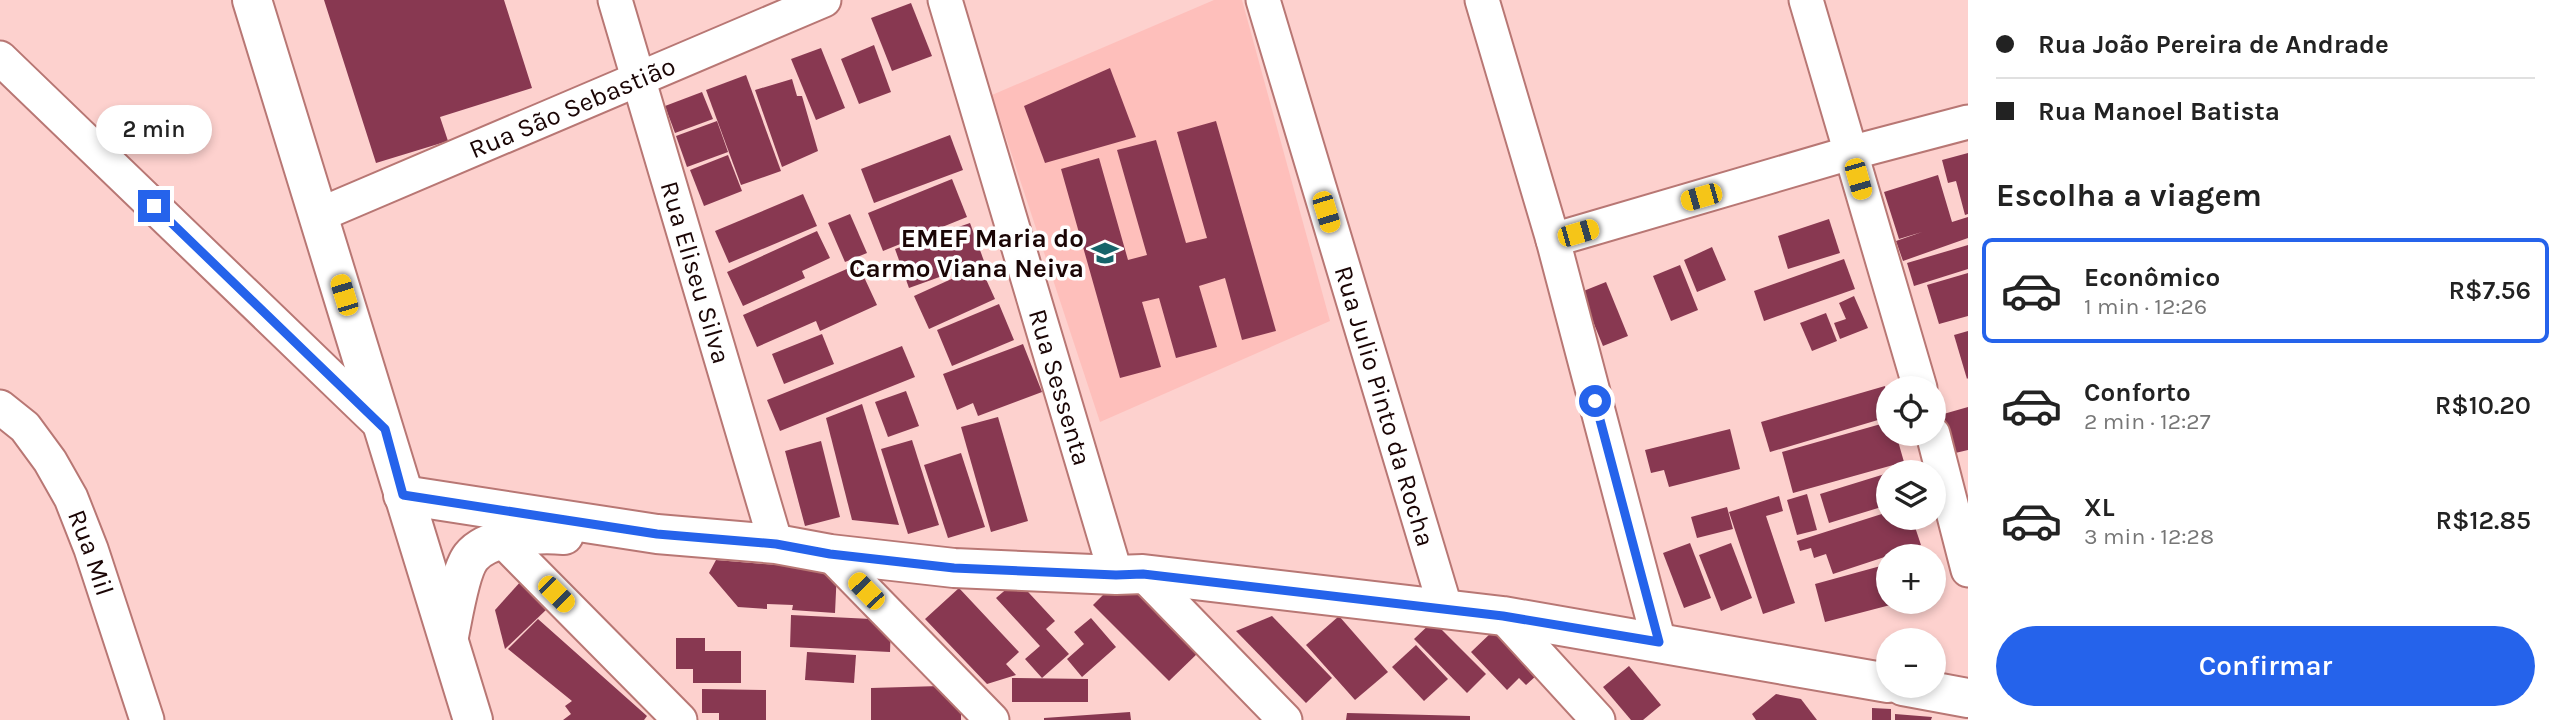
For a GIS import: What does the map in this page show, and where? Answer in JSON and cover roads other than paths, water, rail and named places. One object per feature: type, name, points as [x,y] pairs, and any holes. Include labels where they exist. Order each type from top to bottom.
[{"type":"street","points":[[252,0],[473,720]]},
{"type":"street","name":"Rua Eliseu Silva","points":[[615,0],[776,544]]},
{"type":"street","name":"Rua São Sebastião","points":[[319,215],[824,0]]},
{"type":"street","name":"Rua Sessenta","points":[[945,0],[1130,575]]},
{"type":"street","name":"Rua Julio Pinto da Rocha","points":[[1263,0],[1446,610]]},
{"type":"street","points":[[1482,0],[1553,240],[1659,642]]},
{"type":"street","points":[[1806,0],[1916,376]]},
{"type":"street","points":[[0,58],[385,429]]},
{"type":"street","points":[[1553,240],[1850,153],[1968,122]]},
{"type":"street","name":"Rua Mil","points":[[0,407],[25,427],[50,461],[71,498],[92,548],[147,720]]},
{"type":"street","points":[[1936,446],[1968,570]]},
{"type":"street","points":[[403,495],[657,534],[776,544],[830,554],[954,568],[1130,575],[1503,616],[1876,681]]},
{"type":"street","points":[[449,636],[470,557],[483,548],[522,536],[548,534],[603,537],[657,534]]},
{"type":"street","points":[[502,540],[680,720]]},
{"type":"street","points":[[830,554],[992,720]]},
{"type":"street","points":[[1130,575],[1285,720]]},
{"type":"street","points":[[1503,616],[1598,720]]},
{"type":"street","points":[[1946,694],[1968,698]]},
{"type":"place","name":"EMEF Maria do Carmo Viana Neiva","points":[[1105,253]]}]
